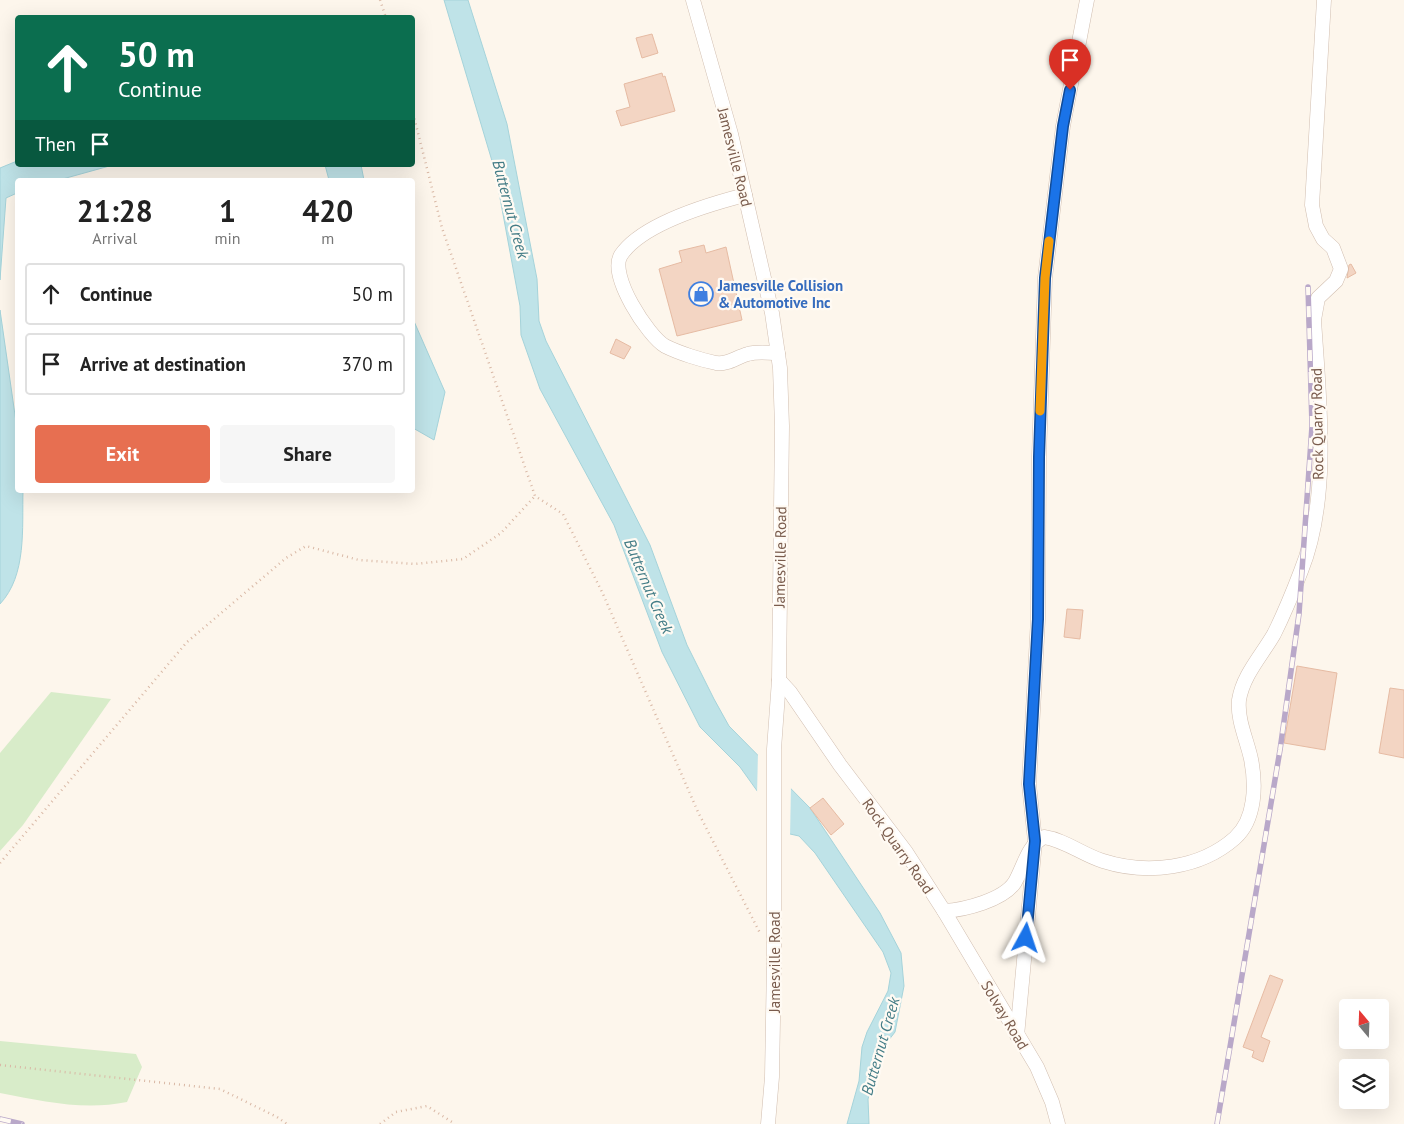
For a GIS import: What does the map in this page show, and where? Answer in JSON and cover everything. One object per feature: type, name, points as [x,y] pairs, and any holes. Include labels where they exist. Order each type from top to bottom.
[{"type":"street","name":"Jamesville Road","points":[[693,0],[731,134],[772,313],[778,353],[782,426],[779,680],[774,749],[772,1077],[768,1124]]},
{"type":"street","points":[[1017,1036],[1035,841],[1029,784],[1038,619],[1039,457],[1045,278],[1063,126],[1087,0]]},
{"type":"street","name":"Rock Quarry Road","points":[[1035,841],[1044,837],[1051,838],[1103,861],[1138,869],[1161,869],[1185,864],[1219,849],[1236,837],[1247,822],[1254,784],[1239,703],[1242,685],[1274,633],[1302,569],[1316,512],[1321,458],[1314,320],[1318,298],[1336,281],[1341,268],[1333,248],[1323,239],[1316,226],[1312,205],[1324,0]]},
{"type":"street","points":[[745,195],[714,203],[674,218],[645,235],[621,255],[618,267],[620,280],[649,330],[666,346],[721,364],[750,353],[778,353]]},
{"type":"street","name":"Rock Quarry Road","points":[[779,680],[790,692],[840,765],[906,852],[944,911]]},
{"type":"street","points":[[944,911],[978,906],[1014,884],[1035,841]]},
{"type":"street","name":"Solvay Road","points":[[944,911],[1037,1067],[1052,1102],[1058,1124]]},
{"type":"path","points":[[380,0],[385,15]]},
{"type":"path","points":[[415,121],[442,228],[536,496],[563,514],[604,594],[698,812],[761,934]]},
{"type":"path","points":[[0,863],[186,642],[286,558],[306,546],[359,560],[415,564],[463,559],[501,533],[536,496]]},
{"type":"path","points":[[0,1066],[220,1089],[277,1117],[287,1124]]},
{"type":"path","points":[[380,1124],[396,1112],[427,1106],[455,1124]]},
{"type":"green space","points":[[51,692],[111,699],[23,825],[0,851],[0,753]]},
{"type":"green space","points":[[0,1041],[136,1054],[142,1067],[127,1102],[95,1106],[63,1104],[32,1099],[0,1093]]},
{"type":"water","name":"Butternut Creek","points":[[444,0],[468,0],[507,124],[537,279],[539,321],[546,341],[650,545],[687,645],[729,726],[810,808],[880,913],[901,953],[904,986],[895,1032],[885,1045],[868,1099],[869,1124],[847,1124],[859,1081],[862,1047],[867,1032],[888,991],[891,973],[883,952],[815,853],[799,836],[790,834],[783,827],[740,767],[700,727],[662,652],[614,525],[540,389],[521,335],[520,306],[495,171]]},
{"type":"water","points":[[15,162],[15,167],[106,167],[66,178],[15,178],[15,194],[6,198],[0,280],[0,168]]},
{"type":"water","points":[[326,167],[361,167],[364,178],[328,178]]},
{"type":"water","points":[[0,310],[15,415],[15,493],[23,493],[19,565],[9,592],[0,604]]},
{"type":"water","points":[[415,324],[445,392],[434,440],[415,429]]},
{"type":"pier","points":[[758,752],[791,785],[790,837],[781,829],[757,795]]},
{"type":"building","points":[[652,34],[658,53],[642,58],[636,38]]},
{"type":"building","points":[[662,73],[663,77],[665,76],[675,111],[621,126],[616,111],[630,107],[624,84]]},
{"type":"building","name":"Jamesville Collision & Automotive Inc","points":[[704,245],[706,253],[726,247],[742,320],[677,336],[659,269],[682,262],[679,251]]},
{"type":"building","points":[[1351,264],[1356,273],[1347,278],[1349,265]]},
{"type":"building","points":[[616,339],[631,347],[624,359],[610,353]]},
{"type":"building","points":[[1067,609],[1083,610],[1080,639],[1064,637]]},
{"type":"building","points":[[1297,666],[1337,673],[1325,750],[1284,743]]},
{"type":"building","points":[[1390,688],[1404,690],[1404,758],[1379,753]]},
{"type":"building","points":[[823,798],[844,824],[831,835],[810,808]]},
{"type":"building","points":[[1270,975],[1283,980],[1261,1037],[1270,1041],[1263,1062],[1252,1057],[1254,1051],[1243,1047]]},
{"type":"railway","points":[[1217,1124],[1280,750],[1299,614],[1312,426],[1308,287]]},
{"type":"railway","points":[[0,1119],[22,1124]]},
{"type":"slow traffic","points":[[1040,411],[1045,278],[1049,241]]},
{"type":"place","name":"Jamesville Collision & Automotive Inc","points":[[701,294]]},
{"type":"route","points":[[1026,938],[1035,841],[1029,784],[1038,619],[1039,457],[1045,278],[1063,126],[1070,90]]}]
